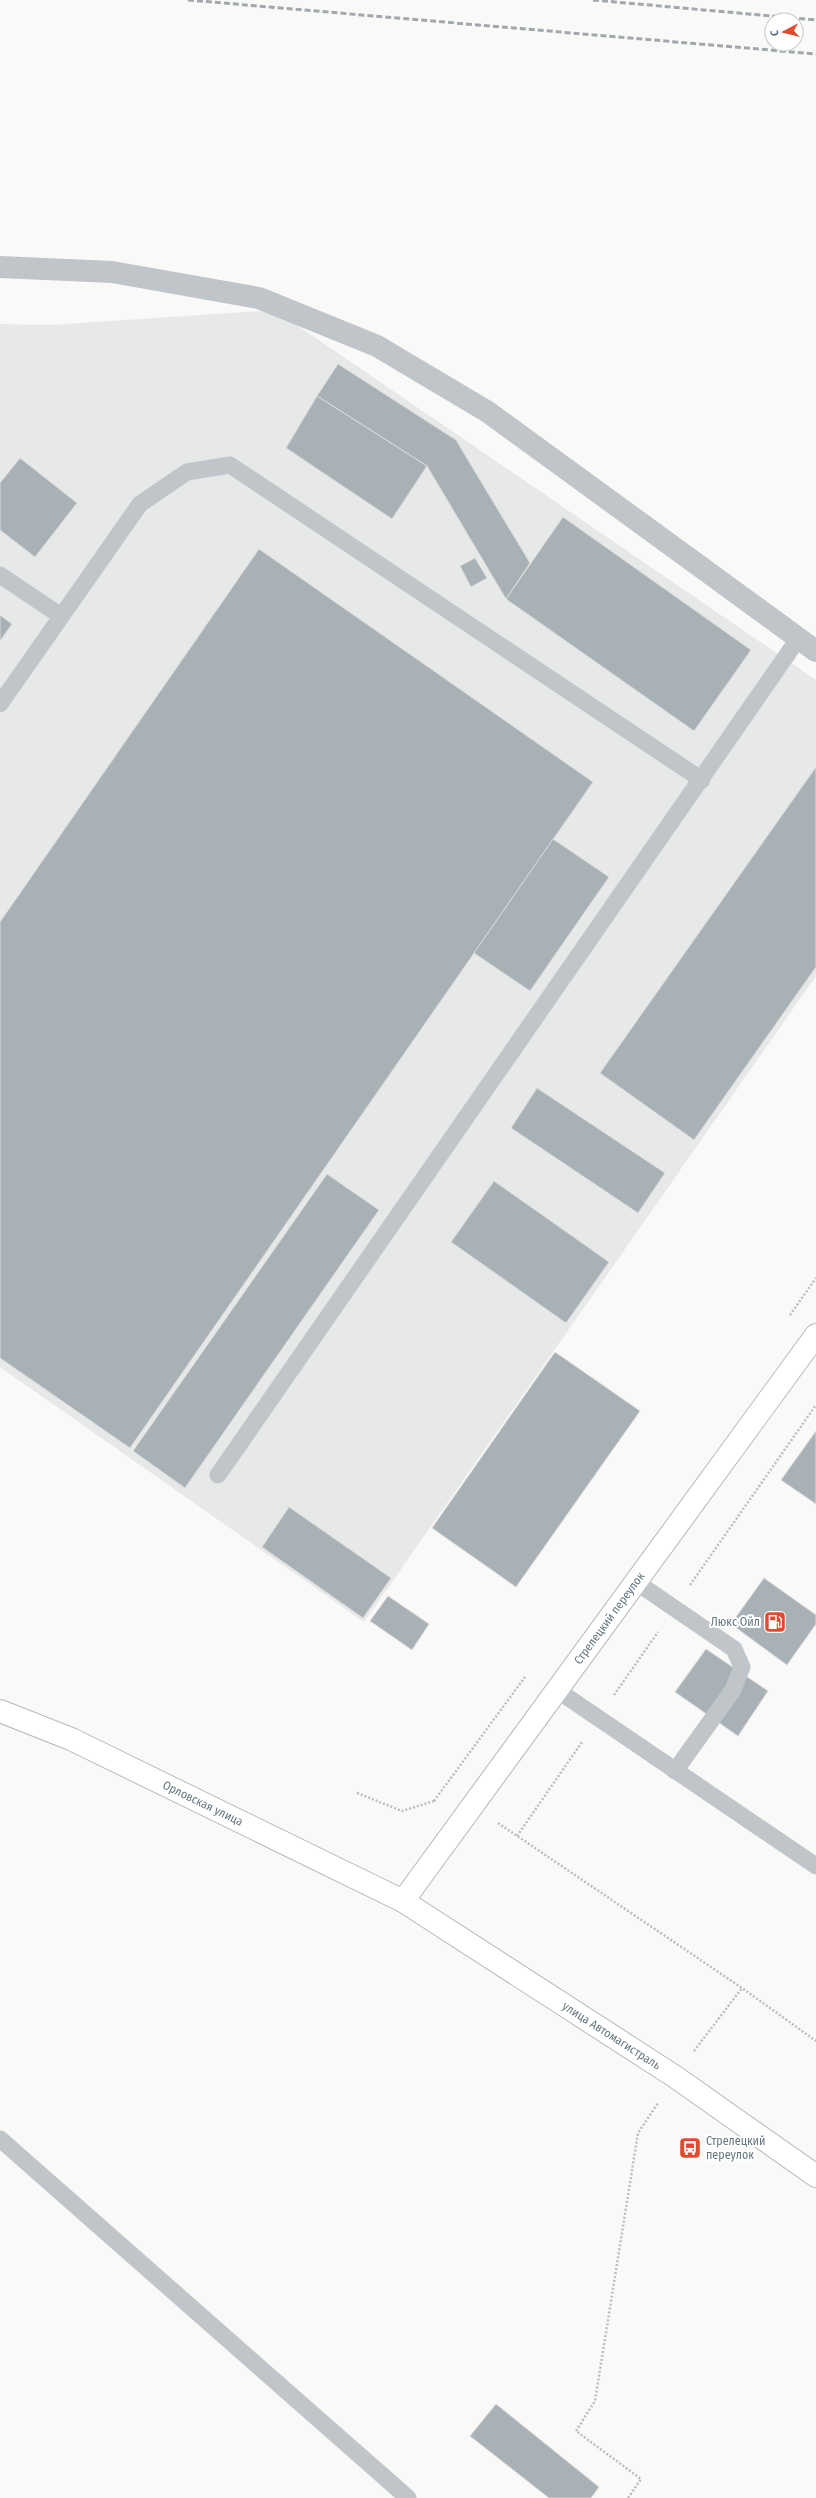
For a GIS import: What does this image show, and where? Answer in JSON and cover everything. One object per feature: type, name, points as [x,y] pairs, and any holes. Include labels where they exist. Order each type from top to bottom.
[{"type":"main road","name":"Стрелецкий переулок","points":[[403,1901],[816,1335]]},
{"type":"main road","name":"Орловская улица","points":[[0,1711],[71,1739],[403,1901]]},
{"type":"main road","name":"улица Автомагистраль","points":[[403,1901],[674,2076],[816,2176]]},
{"type":"street","points":[[0,267],[112,272],[259,298],[377,346],[488,412],[816,651]]},
{"type":"lane","points":[[0,704],[140,504],[188,472],[230,465],[702,780]]},
{"type":"lane","points":[[0,575],[61,616]]},
{"type":"lane","points":[[218,1475],[702,780],[798,639]]},
{"type":"lane","points":[[636,1582],[734,1649],[742,1667],[733,1690],[676,1771]]},
{"type":"lane","points":[[557,1690],[816,1866]]},
{"type":"lane","points":[[0,2139],[408,2498]]},
{"type":"path","points":[[357,1793],[402,1811],[434,1801],[472,1806],[742,1988],[816,2041]]},
{"type":"path","points":[[628,2498],[641,2479],[576,2431],[595,2401],[638,2133],[674,2076],[742,1988]]},
{"type":"shaded area","points":[[275,310],[816,680],[816,976],[364,1622],[0,1367],[0,324],[52,325]]},
{"type":"building","points":[[338,364],[456,440],[530,563],[506,599],[427,466],[317,396]]},
{"type":"building","points":[[317,396],[427,466],[392,519],[286,448]]},
{"type":"building","points":[[20,458],[77,503],[35,557],[0,530],[0,483]]},
{"type":"building","points":[[563,517],[751,650],[694,731],[506,599]]},
{"type":"building","points":[[259,549],[593,782],[130,1448],[0,1358],[0,922]]},
{"type":"building","points":[[475,558],[487,578],[471,587],[460,566]]},
{"type":"building","points":[[0,615],[12,624],[0,641]]},
{"type":"building","points":[[816,767],[816,967],[694,1140],[600,1073]]},
{"type":"building","points":[[553,839],[609,877],[530,991],[474,953]]},
{"type":"building","points":[[537,1088],[665,1173],[638,1213],[511,1128]]},
{"type":"building","points":[[327,1174],[379,1210],[185,1488],[133,1451]]},
{"type":"building","points":[[494,1181],[609,1262],[566,1323],[451,1242]]},
{"type":"building","points":[[555,1352],[640,1411],[516,1587],[432,1528]]},
{"type":"building","points":[[816,1431],[816,1504],[781,1480]]},
{"type":"building","points":[[289,1507],[391,1578],[363,1618],[262,1547]]},
{"type":"building","points":[[764,1578],[816,1615],[816,1624],[787,1665],[731,1624]]},
{"type":"building","points":[[388,1596],[429,1624],[412,1650],[370,1621]]},
{"type":"building","points":[[706,1649],[768,1691],[738,1736],[675,1692]]},
{"type":"building","points":[[496,2404],[599,2487],[591,2498],[549,2498],[470,2436]]},
{"type":"railway","points":[[188,0],[816,54]]},
{"type":"railway","points":[[593,0],[816,20]]},
{"type":"place","name":"Люкс Ойл","points":[[775,1622]]},
{"type":"place","name":"Стрелецкий переулок","points":[[690,2148]]}]
